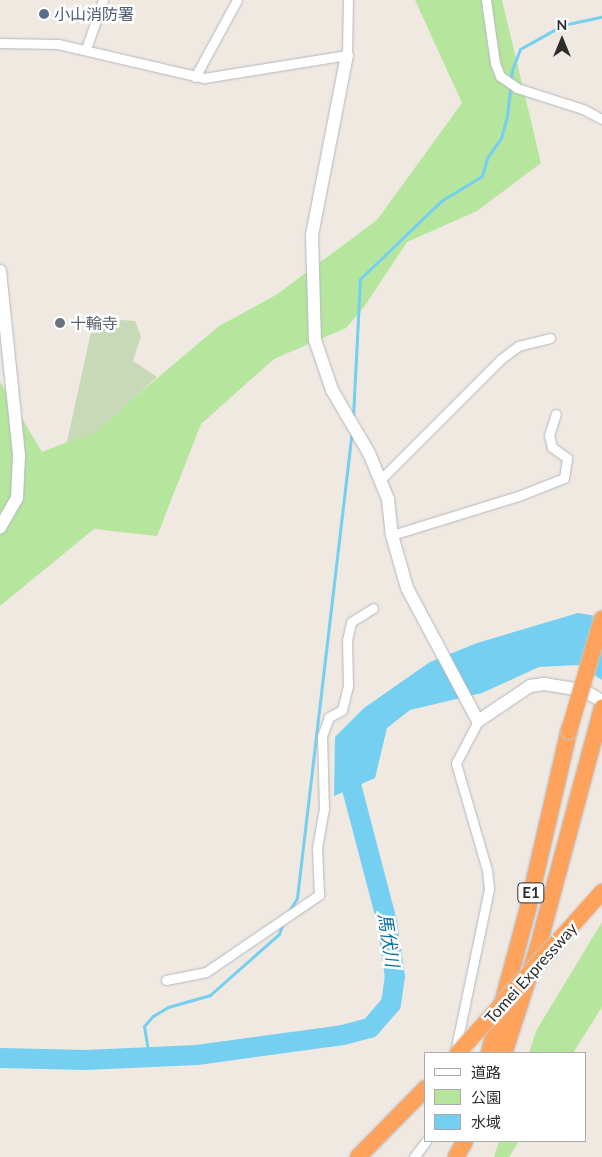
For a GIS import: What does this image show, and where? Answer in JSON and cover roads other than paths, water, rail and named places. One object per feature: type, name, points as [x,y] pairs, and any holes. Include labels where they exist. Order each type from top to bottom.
[{"type":"highway","name":"E1","points":[[489,1052],[528,908],[569,732],[602,619]]},
{"type":"highway","name":"E1","points":[[504,1052],[537,951],[602,708]]},
{"type":"highway","name":"Tomei Expressway","points":[[458,1052],[602,892]]},
{"type":"highway","points":[[358,1157],[424,1090]]},
{"type":"highway","points":[[452,1157],[459,1142]]},
{"type":"highway","points":[[456,1157],[464,1142]]},
{"type":"street","points":[[86,49],[103,0]]},
{"type":"street","points":[[195,77],[237,0]]},
{"type":"street","points":[[348,0],[347,55],[312,234],[315,340],[332,390],[369,453],[388,499],[392,535],[407,588],[441,658],[478,721]]},
{"type":"street","points":[[486,0],[494,63],[500,76],[517,88],[583,109],[602,119]]},
{"type":"street","points":[[0,43],[58,44],[86,49],[195,77],[347,55]]},
{"type":"street","points":[[0,271],[19,456],[17,498],[0,528]]},
{"type":"street","points":[[380,480],[501,359],[518,346],[550,338]]},
{"type":"street","points":[[392,535],[521,495],[564,478],[567,458],[552,447],[549,434],[556,414]]},
{"type":"street","points":[[166,980],[212,969],[319,896],[317,848],[324,810],[322,736],[330,718],[342,710],[348,686],[347,640],[351,622],[372,608]]},
{"type":"street","points":[[457,1052],[489,889],[487,870],[456,763],[478,721],[530,686],[544,684],[583,690],[602,701]]},
{"type":"street","points":[[414,1157],[425,1142]]},
{"type":"water","points":[[578,613],[602,617],[602,680],[578,665],[539,667],[482,693],[410,710],[387,728],[375,778],[334,796],[335,737],[364,708],[430,662],[477,643]]},
{"type":"waterway","points":[[353,417],[360,279],[441,201],[482,176],[487,158],[501,138],[507,116],[512,70],[520,49],[563,25],[602,17]]},
{"type":"waterway","points":[[289,911],[297,898],[352,433]]},
{"type":"waterway","name":"馬伏川","points":[[0,1058],[85,1060],[197,1055],[343,1035],[370,1028],[391,1004],[395,977],[387,922],[351,785],[356,761]]},
{"type":"waterway","points":[[149,1057],[144,1026],[153,1016],[168,1007],[210,995],[279,934],[283,923]]},
{"type":"place","name":"小山消防署","points":[[44,14]]},
{"type":"place","name":"十輪寺","points":[[60,323]]}]
